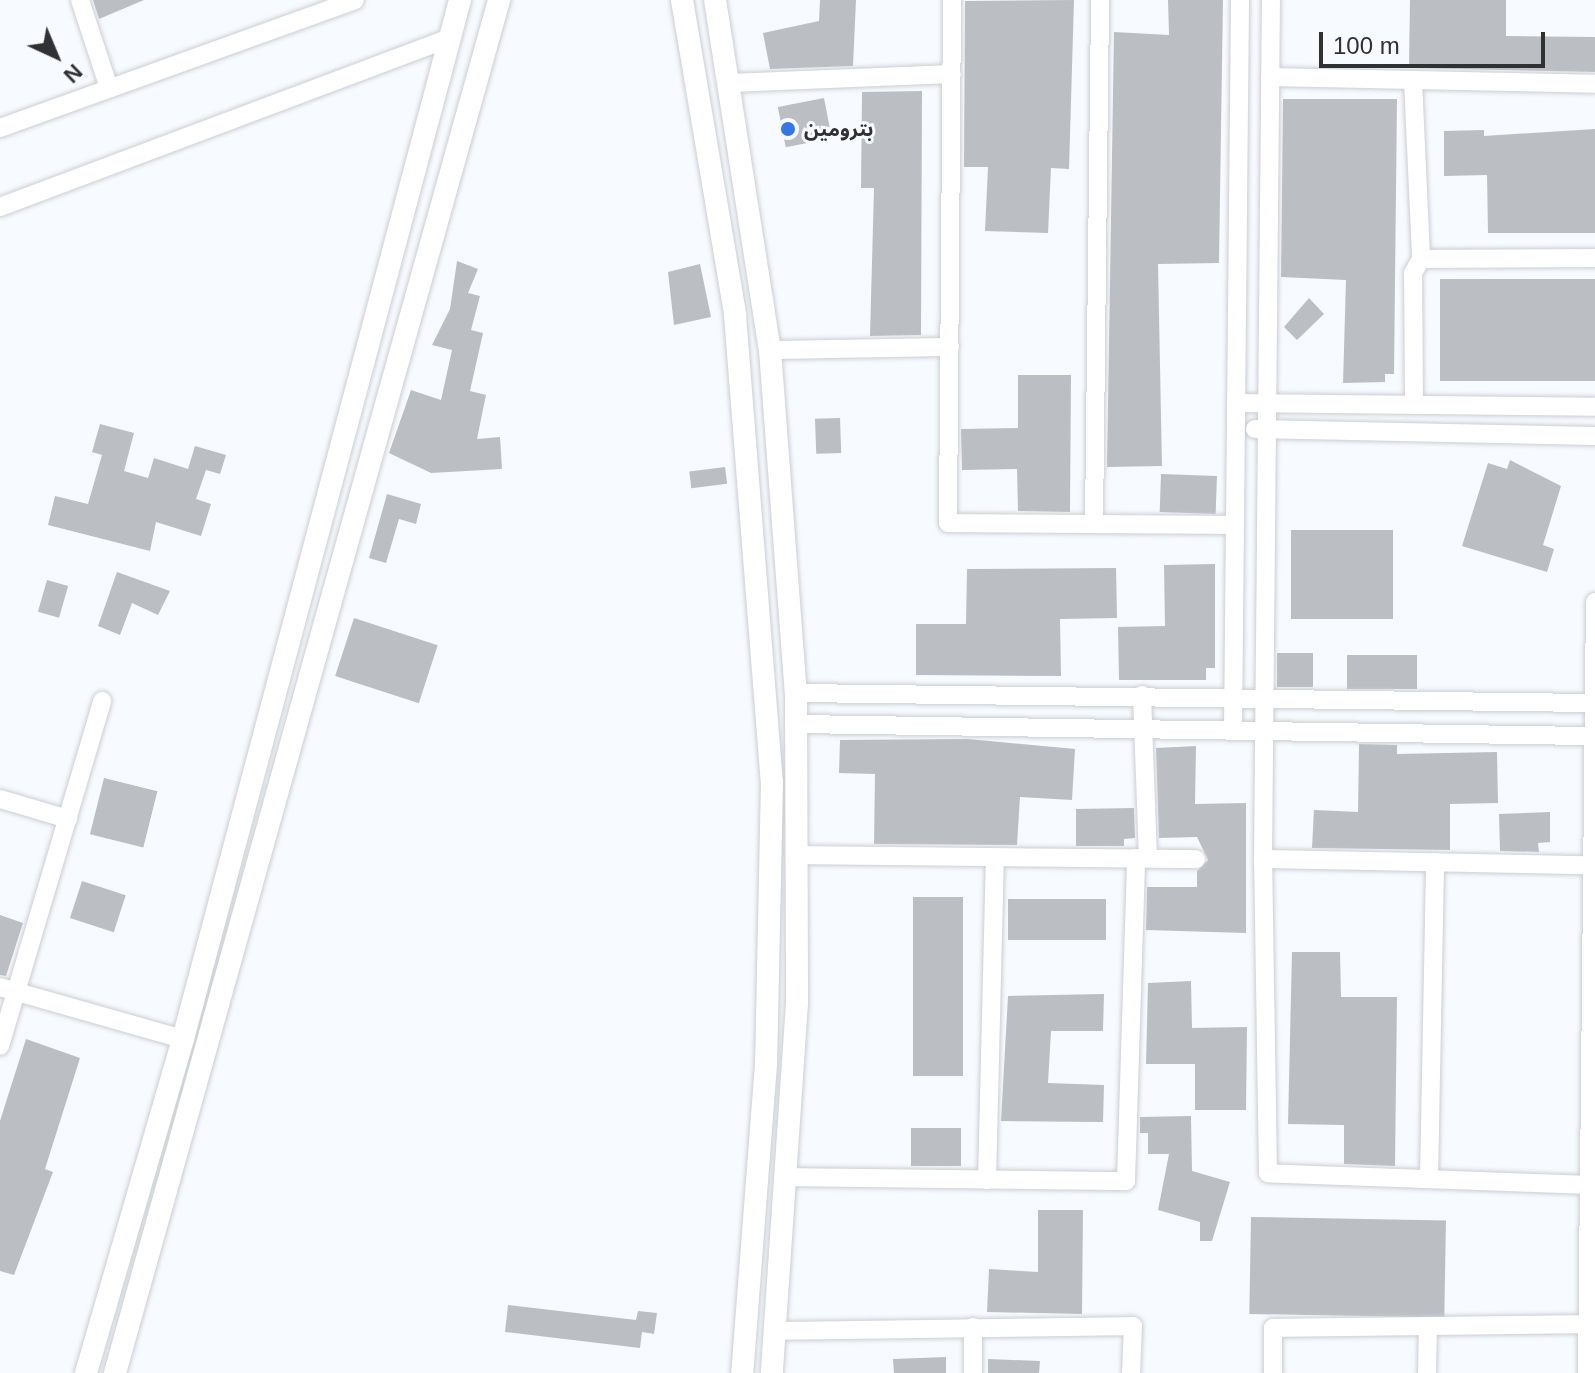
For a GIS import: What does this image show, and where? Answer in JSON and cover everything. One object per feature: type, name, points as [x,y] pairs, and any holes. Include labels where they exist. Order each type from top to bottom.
[{"type":"main road","points":[[86,1373],[183,1039],[460,0]]},
{"type":"main road","points":[[115,1373],[499,0]]},
{"type":"main road","points":[[682,0],[735,315],[772,781],[766,1064],[742,1373]]},
{"type":"main road","points":[[715,0],[770,350],[796,693],[798,855],[788,1177],[772,1373]]},
{"type":"street","points":[[80,0],[108,85]]},
{"type":"street","points":[[0,128],[108,85],[355,0]]},
{"type":"street","points":[[952,0],[948,523],[1235,525]]},
{"type":"street","points":[[1094,523],[1100,0]]},
{"type":"street","points":[[1233,730],[1240,0]]},
{"type":"street","points":[[1271,0],[1260,698],[1268,1173],[1588,1185]]},
{"type":"street","points":[[0,207],[449,38]]},
{"type":"street","points":[[730,83],[952,74]]},
{"type":"street","points":[[1270,77],[1595,84]]},
{"type":"street","points":[[1413,80],[1421,259],[1413,273],[1414,405]]},
{"type":"street","points":[[1421,259],[1595,258]]},
{"type":"street","points":[[770,350],[950,347]]},
{"type":"street","points":[[1236,403],[1595,407]]},
{"type":"street","points":[[1236,428],[1595,436]]},
{"type":"street","points":[[1587,1373],[1592,903],[1590,703],[1595,602]]},
{"type":"street","points":[[796,693],[1590,703]]},
{"type":"street","points":[[788,1177],[1126,1181],[1142,858],[1142,695]]},
{"type":"street","points":[[0,1046],[8,989],[68,819],[102,701]]},
{"type":"street","points":[[797,724],[1591,736]]},
{"type":"street","points":[[0,799],[68,819]]},
{"type":"street","points":[[798,855],[1196,859]]},
{"type":"street","points":[[987,1180],[995,857]]},
{"type":"street","points":[[1263,859],[1590,865]]},
{"type":"street","points":[[1429,1179],[1435,862]]},
{"type":"street","points":[[8,989],[183,1039]]},
{"type":"street","points":[[1273,1373],[1273,1328],[1588,1324]]},
{"type":"street","points":[[776,1331],[1133,1326],[1131,1373]]},
{"type":"street","points":[[1427,1373],[1428,1326]]},
{"type":"street","points":[[973,1327],[973,1373]]},
{"type":"building","points":[[93,0],[144,0],[99,19]]},
{"type":"building","points":[[820,0],[856,0],[853,66],[770,69],[763,33],[819,21]]},
{"type":"building","points":[[1074,0],[1069,169],[1051,168],[1048,233],[985,231],[988,167],[964,167],[965,1]]},
{"type":"building","points":[[1168,0],[1223,0],[1219,263],[1158,264],[1162,466],[1107,467],[1114,32],[1169,35]]},
{"type":"building","points":[[1410,0],[1506,0],[1506,36],[1595,37],[1595,72],[1409,68]]},
{"type":"building","points":[[922,91],[921,335],[870,336],[874,188],[861,188],[862,92]]},
{"type":"building","points":[[824,98],[832,138],[786,147],[778,107]]},
{"type":"building","points":[[1283,99],[1397,99],[1394,374],[1385,374],[1385,382],[1343,383],[1346,280],[1281,277]]},
{"type":"building","points":[[1595,129],[1595,233],[1488,233],[1487,175],[1444,176],[1444,131],[1484,130],[1484,136]]},
{"type":"building","points":[[457,261],[478,269],[468,293],[480,296],[471,330],[483,333],[470,391],[486,395],[477,439],[500,437],[502,469],[431,473],[389,453],[411,390],[441,400],[452,350],[432,345],[450,309]]},
{"type":"building","points":[[700,264],[711,317],[674,325],[668,272]]},
{"type":"building","points":[[1440,279],[1595,279],[1595,381],[1440,381]]},
{"type":"building","points":[[1309,298],[1324,314],[1297,340],[1284,327]]},
{"type":"building","points":[[1018,375],[1071,375],[1070,512],[1018,511],[1017,469],[962,470],[961,429],[1018,428]]},
{"type":"building","points":[[840,418],[841,453],[816,454],[815,419]]},
{"type":"building","points":[[100,424],[134,433],[124,471],[148,478],[154,458],[188,469],[195,446],[226,455],[220,474],[206,470],[196,499],[211,504],[201,536],[156,522],[150,551],[48,525],[55,496],[88,504],[102,455],[92,452]]},
{"type":"building","points":[[1510,460],[1561,486],[1543,545],[1554,549],[1547,572],[1462,546],[1488,463],[1507,469]]},
{"type":"building","points":[[725,467],[727,484],[691,488],[689,471]]},
{"type":"building","points":[[1161,474],[1217,476],[1216,514],[1160,512]]},
{"type":"building","points":[[387,494],[421,504],[416,524],[399,519],[386,563],[369,558]]},
{"type":"building","points":[[1291,530],[1393,530],[1393,619],[1291,619]]},
{"type":"building","points":[[1215,564],[1215,668],[1206,668],[1206,680],[1119,680],[1118,627],[1165,626],[1164,565]]},
{"type":"building","points":[[1116,568],[1117,618],[1060,619],[1061,676],[916,675],[916,624],[966,624],[967,569]]},
{"type":"building","points":[[117,572],[170,591],[158,615],[132,603],[120,635],[98,626]]},
{"type":"building","points":[[47,580],[68,586],[59,618],[38,612]]},
{"type":"building","points":[[354,618],[438,645],[419,703],[335,676]]},
{"type":"building","points":[[1277,653],[1313,653],[1313,687],[1277,687]]},
{"type":"building","points":[[1347,655],[1417,655],[1417,689],[1347,689]]},
{"type":"building","points":[[968,739],[1075,749],[1072,800],[1020,797],[1017,845],[874,844],[875,774],[839,773],[840,740]]},
{"type":"building","points":[[1359,744],[1397,745],[1397,754],[1497,752],[1498,803],[1450,804],[1450,850],[1312,848],[1314,810],[1358,812]]},
{"type":"building","points":[[1196,746],[1195,804],[1246,803],[1246,933],[1146,930],[1147,887],[1197,887],[1197,871],[1208,860],[1197,837],[1159,838],[1156,748]]},
{"type":"building","points":[[104,778],[157,791],[143,848],[90,834]]},
{"type":"building","points":[[1134,808],[1135,838],[1124,839],[1124,846],[1076,846],[1076,809]]},
{"type":"building","points":[[1550,812],[1550,842],[1538,843],[1539,852],[1500,851],[1499,814]]},
{"type":"building","points":[[82,881],[126,895],[114,932],[70,918]]},
{"type":"building","points":[[913,897],[963,897],[963,1076],[913,1076]]},
{"type":"building","points":[[1008,899],[1106,899],[1106,940],[1008,940]]},
{"type":"building","points":[[0,915],[23,923],[6,976],[0,975]]},
{"type":"building","points":[[1292,952],[1340,952],[1341,997],[1397,997],[1395,1166],[1344,1164],[1344,1125],[1288,1124]]},
{"type":"building","points":[[1191,981],[1192,1028],[1247,1027],[1246,1110],[1195,1110],[1195,1064],[1146,1064],[1148,983]]},
{"type":"building","points":[[1104,994],[1103,1031],[1051,1031],[1048,1083],[1104,1085],[1103,1122],[1001,1121],[1008,996]]},
{"type":"building","points":[[26,1039],[80,1058],[45,1169],[53,1172],[14,1275],[0,1271],[0,1121]]},
{"type":"building","points":[[1191,1116],[1192,1171],[1230,1182],[1212,1241],[1200,1241],[1200,1222],[1158,1210],[1169,1154],[1148,1154],[1148,1133],[1140,1133],[1140,1117]]},
{"type":"building","points":[[911,1128],[961,1128],[961,1166],[911,1166]]},
{"type":"building","points":[[1038,1210],[1083,1210],[1082,1314],[987,1312],[989,1269],[1038,1272]]},
{"type":"building","points":[[1251,1217],[1446,1220],[1444,1317],[1249,1314]]},
{"type":"building","points":[[508,1305],[636,1320],[638,1311],[657,1313],[654,1334],[642,1332],[640,1348],[505,1332]]},
{"type":"building","points":[[946,1357],[946,1373],[894,1373],[893,1359]]},
{"type":"building","points":[[988,1359],[1040,1361],[1039,1373],[988,1373]]},
{"type":"place","name":"بترومين","points":[[788,129]]}]
